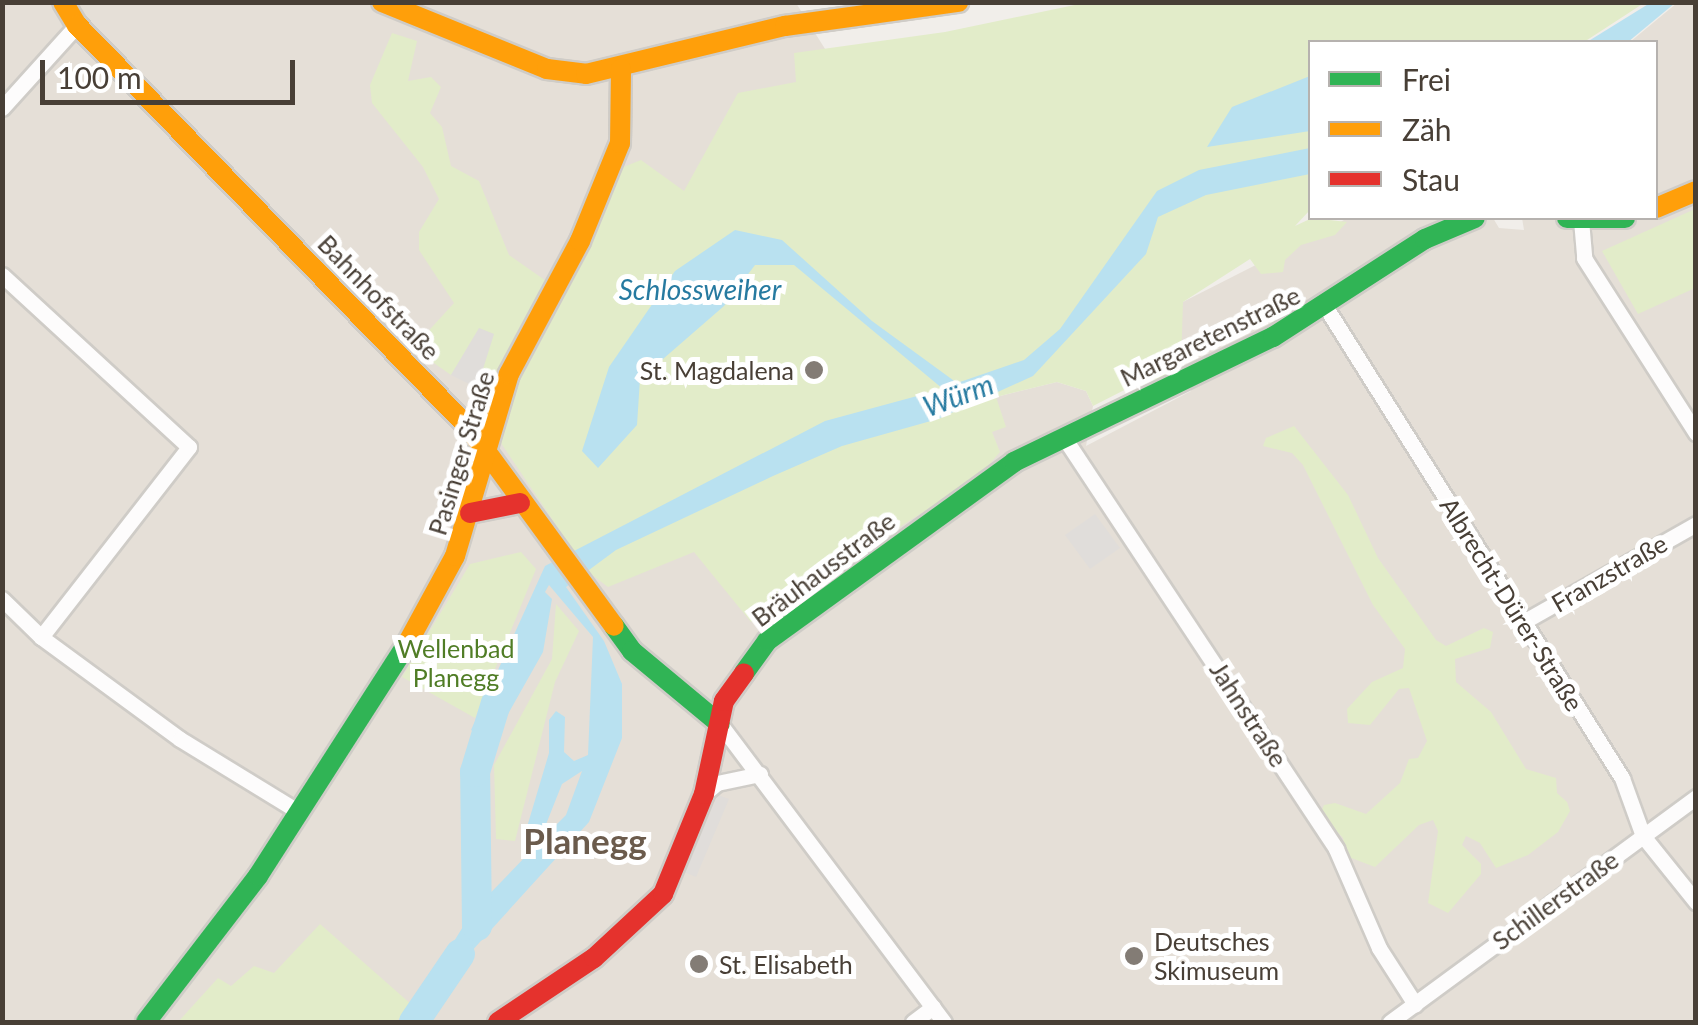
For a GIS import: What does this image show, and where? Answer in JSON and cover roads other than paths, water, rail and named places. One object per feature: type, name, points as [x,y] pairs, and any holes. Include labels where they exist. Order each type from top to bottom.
[{"type":"street","name":"Bahnhofstraße","points":[[63,2],[78,26],[381,333],[482,450],[632,651],[720,724],[944,1022]]},
{"type":"street","points":[[382,2],[556,72],[621,69],[702,42],[958,2]]},
{"type":"street","points":[[2,108],[78,26]]},
{"type":"street","name":"Pasinger Straße","points":[[146,1022],[221,930],[426,615],[470,514],[482,450],[509,374],[612,166],[620,143],[621,69]]},
{"type":"street","points":[[1658,207],[1696,192]]},
{"type":"street","name":"Margaretenstraße","points":[[1064,435],[1325,306],[1425,238],[1470,220]]},
{"type":"street","points":[[1574,220],[1584,258],[1696,433]]},
{"type":"street","points":[[2,275],[189,446],[42,636]]},
{"type":"street","name":"Albrecht-Dürer-Straße","points":[[1325,306],[1622,778],[1643,836],[1696,902]]},
{"type":"street","name":"Bräuhausstraße","points":[[498,1022],[594,958],[651,909],[674,872],[704,794],[732,682],[766,641],[952,503],[1064,435]]},
{"type":"street","name":"Jahnstraße","points":[[1064,435],[1336,849],[1380,948],[1415,1004]]},
{"type":"street","points":[[470,514],[520,503]]},
{"type":"street","name":"Franzstraße","points":[[1523,622],[1696,524]]},
{"type":"street","points":[[2,599],[42,636],[180,739],[299,812]]},
{"type":"street","points":[[704,794],[718,783],[760,774]]},
{"type":"street","name":"Schillerstraße","points":[[1390,1022],[1696,797]]},
{"type":"street","points":[[913,1022],[932,1006]]},
{"type":"water","points":[[1650,3],[1675,3],[1630,40],[1590,40]]},
{"type":"water","points":[[1308,77],[1308,131],[1207,147],[1232,107]]},
{"type":"water","name":"Schlossweiher","points":[[1308,148],[1308,174],[1206,195],[1158,217],[1146,254],[1033,376],[938,419],[842,446],[773,476],[616,550],[566,587],[604,641],[622,684],[622,738],[589,822],[439,987],[437,969],[472,912],[529,853],[527,827],[549,753],[549,720],[556,711],[565,717],[564,752],[574,761],[588,755],[593,637],[549,585],[545,592],[552,599],[543,652],[491,744],[471,730],[545,566],[825,421],[943,389],[794,265],[755,265],[724,306],[640,379],[637,425],[598,468],[582,451],[609,367],[675,271],[735,230],[782,240],[872,321],[957,383],[1024,360],[1060,329],[1157,191],[1199,170]],"holes":[[[582,771],[566,815],[539,842],[562,784]]]},
{"type":"waterway","name":"Würm","points":[[477,926],[475,772],[496,703]]},
{"type":"waterway","name":"Würm","points":[[414,1022],[460,954]]},
{"type":"place","name":"St. Magdalena","points":[[814,370]]},
{"type":"place","name":"Deutsches Skimuseum","points":[[1134,956]]},
{"type":"place","name":"St. Elisabeth","points":[[699,964]]},
{"type":"district","name":"Planegg","points":[[585,840]]},
{"type":"park label","name":"Wellenbad Planegg","points":[[456,664]]}]
